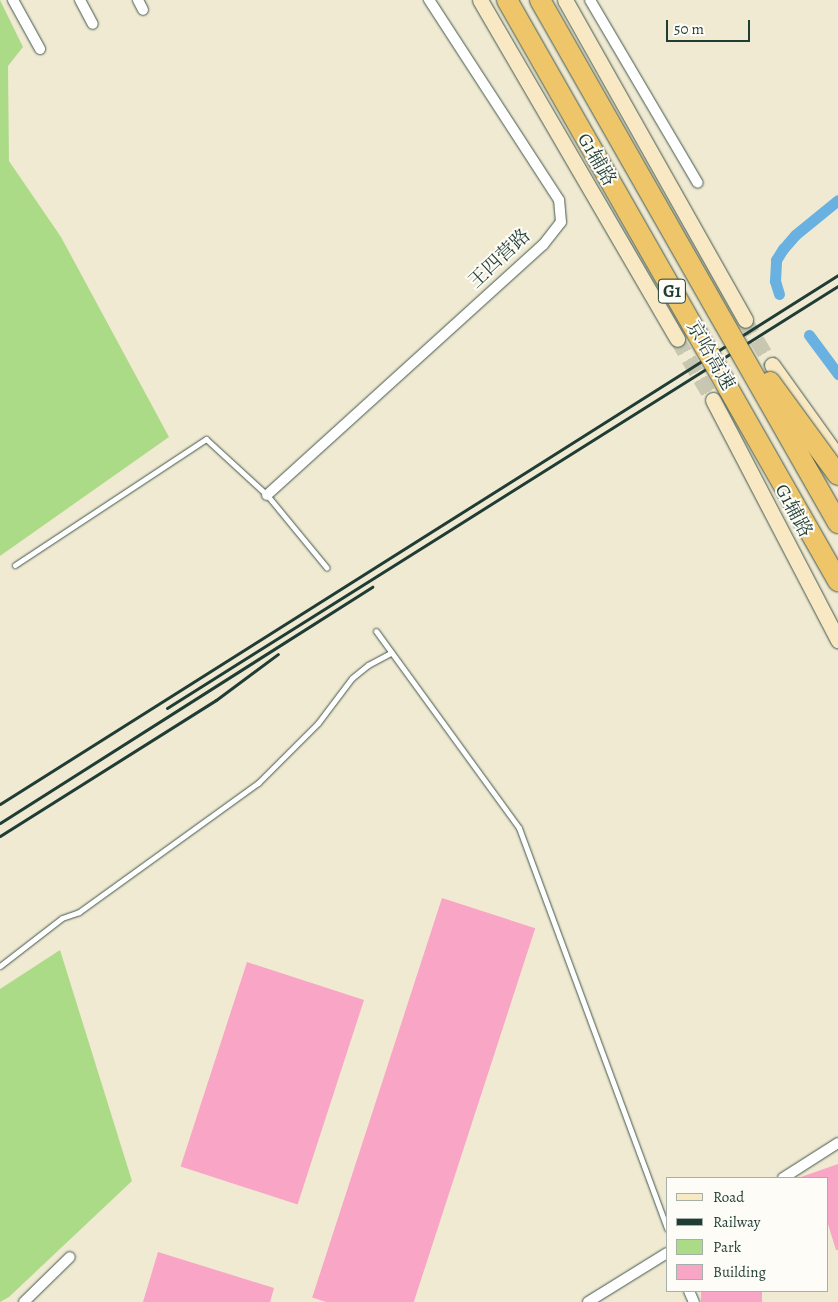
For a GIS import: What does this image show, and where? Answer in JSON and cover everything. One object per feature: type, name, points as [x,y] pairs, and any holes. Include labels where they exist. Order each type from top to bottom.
[{"type":"highway","name":"京哈高速","points":[[507,0],[838,581]]},
{"type":"highway","name":"京哈高速","points":[[540,0],[838,523]]},
{"type":"highway","points":[[718,312],[838,476]]},
{"type":"main road","name":"G1辅路","points":[[480,0],[677,339]]},
{"type":"main road","points":[[565,0],[744,320]]},
{"type":"main road","points":[[772,365],[838,458]]},
{"type":"main road","name":"G1辅路","points":[[713,400],[838,640]]},
{"type":"street","points":[[13,0],[40,49]]},
{"type":"street","points":[[80,0],[93,24]]},
{"type":"street","points":[[138,0],[143,10]]},
{"type":"street","name":"王四营路","points":[[268,495],[543,245],[562,222],[559,200],[429,0]]},
{"type":"street","points":[[590,0],[698,182]]},
{"type":"street","points":[[785,1177],[838,1143]]},
{"type":"street","points":[[588,1302],[666,1254]]},
{"type":"street","points":[[24,1302],[70,1257]]},
{"type":"lane","points":[[15,565],[206,439],[268,495],[327,568]]},
{"type":"lane","points":[[376,631],[519,828],[666,1226]]},
{"type":"lane","points":[[0,966],[62,918],[79,912],[258,783],[318,723],[352,678],[368,665],[391,653]]},
{"type":"green space","points":[[0,0],[23,47],[8,66],[9,161],[61,237],[169,437],[0,556]]},
{"type":"green space","points":[[60,950],[132,1181],[9,1297],[0,1302],[0,989]]},
{"type":"building","points":[[442,898],[535,928],[414,1302],[326,1302],[312,1297]]},
{"type":"building","points":[[247,962],[364,1000],[298,1204],[181,1166]]},
{"type":"building","points":[[838,1164],[838,1250],[836,1250],[828,1224],[828,1177],[801,1177]]},
{"type":"building","points":[[158,1252],[274,1288],[270,1302],[143,1302]]},
{"type":"building","points":[[701,1292],[762,1292],[762,1302],[701,1302]]},
{"type":"waterway","points":[[779,294],[775,281],[776,260],[795,235],[838,200]]},
{"type":"waterway","points":[[809,335],[838,374]]},
{"type":"tunnel","points":[[745,320],[772,365]]},
{"type":"tunnel","points":[[677,339],[713,400]]},
{"type":"railway","points":[[0,804],[838,275]]},
{"type":"railway","points":[[167,708],[838,286]]},
{"type":"railway","points":[[0,823],[372,587]]},
{"type":"railway","points":[[0,836],[216,700],[278,654]]}]
